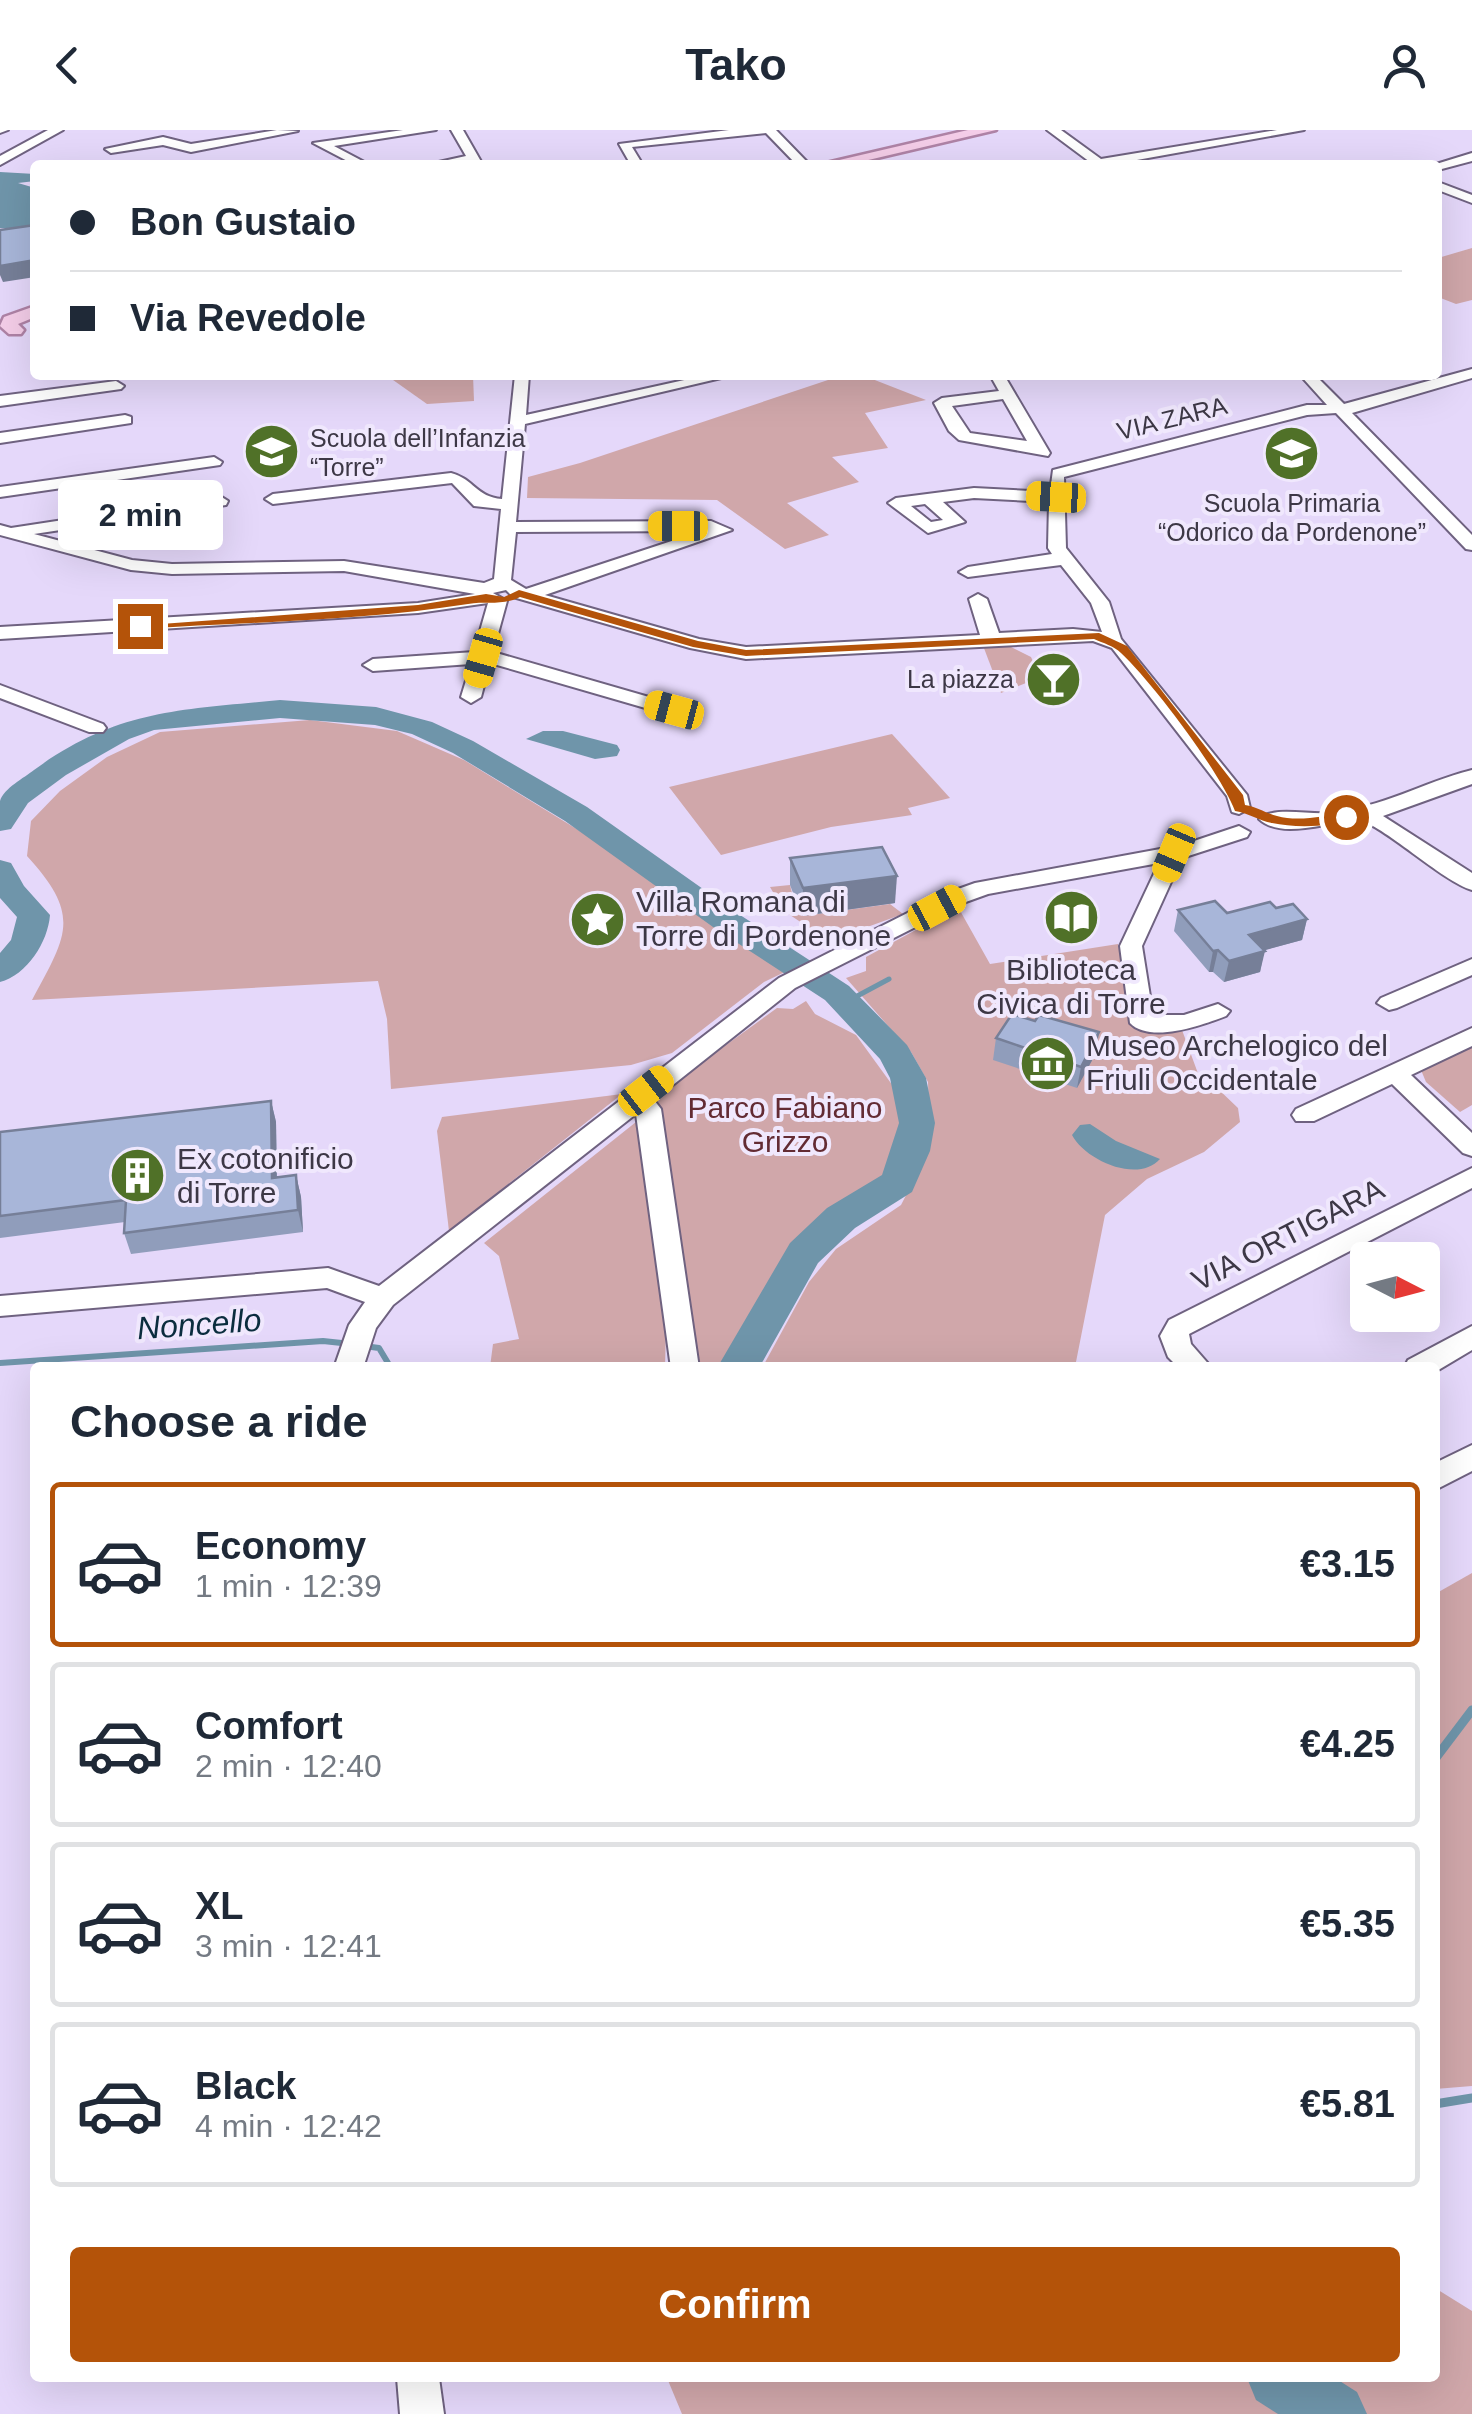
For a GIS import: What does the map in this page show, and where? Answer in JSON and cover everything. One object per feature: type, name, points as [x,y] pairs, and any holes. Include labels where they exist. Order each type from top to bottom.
[{"type":"main road","points":[[849,160],[989,130]]},
{"type":"main road","points":[[7,326],[30,314]]},
{"type":"street","points":[[0,160],[57,130]]},
{"type":"street","points":[[111,149],[163,141],[191,148],[292,130],[354,160]]},
{"type":"street","points":[[322,144],[430,130]]},
{"type":"street","points":[[456,130],[474,160]]},
{"type":"street","points":[[610,130],[635,160]]},
{"type":"street","points":[[624,144],[766,130],[799,160]]},
{"type":"street","points":[[1053,130],[1094,160]]},
{"type":"street","points":[[1123,160],[1298,130]]},
{"type":"street","points":[[1442,165],[1472,156]]},
{"type":"street","points":[[1456,161],[1472,166]]},
{"type":"street","points":[[1442,188],[1472,199]]},
{"type":"street","name":"VIA ZARA","points":[[1059,473],[1307,410],[1340,410],[1408,395],[1472,373]]},
{"type":"street","points":[[471,697],[503,593],[522,380]]},
{"type":"street","points":[[519,421],[704,380]]},
{"type":"street","points":[[1001,380],[1038,447],[1059,473],[1056,542],[1066,561],[1087,582],[1112,628],[1112,640]]},
{"type":"street","points":[[1312,380],[1472,546]]},
{"type":"street","points":[[0,401],[116,386]]},
{"type":"street","points":[[1009,394],[942,403],[954,418],[956,431],[965,437],[1038,447]]},
{"type":"street","points":[[0,438],[126,420]]},
{"type":"street","points":[[0,492],[214,462]]},
{"type":"street","points":[[273,499],[451,478],[480,502],[510,504]]},
{"type":"street","points":[[930,500],[974,493],[1056,497]]},
{"type":"street","points":[[3,531],[220,501]]},
{"type":"street","points":[[0,633],[418,608],[503,593],[722,530],[712,526],[508,527]]},
{"type":"street","points":[[3,531],[131,565],[172,569],[344,566],[503,593],[697,644],[746,653],[1084,634],[1112,640],[1123,648],[1185,724],[1237,795],[1239,820]]},
{"type":"street","points":[[968,572],[1066,561]]},
{"type":"street","points":[[978,599],[991,639]]},
{"type":"street","points":[[373,665],[483,658],[674,710]]},
{"type":"street","points":[[2,693],[96,728]]},
{"type":"street","points":[[349,1362],[363,1325],[383,1298],[786,983],[982,888],[1174,853],[1258,810],[1270,819],[1297,822],[1366,814],[1440,791],[1472,776]]},
{"type":"street","points":[[1366,814],[1472,883]]},
{"type":"street","points":[[1174,853],[1131,946],[1142,1024],[1187,1022],[1218,1011]]},
{"type":"street","points":[[1389,1003],[1472,966]]},
{"type":"street","points":[[1305,1115],[1472,1036]]},
{"type":"street","points":[[1397,1072],[1405,1085],[1472,1147]]},
{"type":"street","points":[[637,1098],[648,1109],[684,1362]]},
{"type":"street","name":"VIA ORTIGARA","points":[[1192,1362],[1178,1349],[1174,1336],[1179,1326],[1472,1177]]},
{"type":"street","points":[[0,1306],[328,1278],[383,1298]]},
{"type":"street","points":[[1428,1362],[1472,1336]]},
{"type":"street","points":[[1440,1475],[1472,1458]]},
{"type":"street","points":[[418,2382],[422,2414]]},
{"type":"green space","points":[[1472,248],[1472,300],[1456,304],[1442,299],[1442,257]]},
{"type":"green space","points":[[393,380],[473,380],[474,401],[427,404]]},
{"type":"green space","points":[[828,380],[875,380],[926,400],[865,413],[888,448],[832,457],[859,482],[787,503],[829,535],[785,549],[717,500],[527,498],[528,477]]},
{"type":"green space","points":[[1001,642],[1031,657],[1038,672],[1031,681],[1001,693],[982,643]]},
{"type":"green space","points":[[310,720],[397,731],[464,760],[611,850],[789,970],[764,982],[672,1053],[631,1065],[391,1089],[387,1019],[378,981],[32,1000],[54,959],[63,926],[56,895],[27,856],[31,821],[60,791],[107,757],[160,732]]},
{"type":"green space","points":[[892,734],[950,798],[908,808],[912,815],[831,827],[721,855],[669,787]]},
{"type":"green space","points":[[790,885],[796,909],[802,916],[890,904],[903,914],[829,941],[784,911],[770,887]]},
{"type":"green space","points":[[958,907],[990,964],[1118,944],[1135,1028],[1182,1030],[1203,1087],[1215,1086],[1238,1108],[1240,1122],[1204,1152],[1147,1179],[1105,1215],[1076,1362],[765,1362],[809,1282],[836,1249],[901,1205],[920,1168],[929,1119],[928,1082],[911,1052],[846,978],[866,971],[866,957]]},
{"type":"green space","name":"Parco Fabiano Grizzo","points":[[806,1001],[815,1014],[856,1035],[893,1086],[900,1121],[899,1151],[887,1177],[813,1227],[789,1254],[725,1362],[691,1362],[650,1100],[777,1008],[793,1009]]},
{"type":"green space","points":[[1472,1045],[1472,1105],[1460,1112],[1426,1082],[1421,1070]]},
{"type":"green space","points":[[622,1094],[449,1231],[437,1131],[442,1117]]},
{"type":"green space","points":[[636,1122],[666,1329],[665,1362],[491,1362],[493,1344],[519,1339],[499,1256],[484,1243]]},
{"type":"green space","points":[[1472,1573],[1472,2086],[1440,2089],[1440,1591]]},
{"type":"green space","points":[[1440,2291],[1472,2311],[1472,2414],[682,2414],[669,2382],[1440,2382]]},
{"type":"water","points":[[0,172],[30,174],[30,182],[18,183],[30,187],[30,229],[0,228]]},
{"type":"water","points":[[543,731],[563,731],[617,745],[620,750],[617,756],[595,759],[526,739]]},
{"type":"water","points":[[1090,1124],[1116,1141],[1160,1159],[1139,1169],[1100,1160],[1072,1135],[1080,1125]]},
{"type":"building","points":[[30,226],[30,261],[0,266],[0,230]]},
{"type":"building","points":[[882,847],[897,876],[803,888],[790,858]]},
{"type":"building","points":[[1215,901],[1227,913],[1270,902],[1276,908],[1293,904],[1307,919],[1249,935],[1265,951],[1229,961],[1218,950],[1213,951],[1178,910]]},
{"type":"building","points":[[1012,1014],[1035,1021],[1039,1015],[1099,1032],[1081,1067],[996,1038]]},
{"type":"building","name":"Ex cotonificio di Torre","points":[[271,1101],[272,1178],[296,1175],[298,1210],[124,1233],[126,1200],[0,1216],[0,1132]]},
{"type":"waterway","points":[[0,822],[17,797],[55,769],[119,733],[150,722],[280,709],[376,716],[422,728],[463,747],[576,814],[725,920],[837,993],[894,1053],[908,1078],[917,1123],[911,1151],[898,1183],[841,1218],[804,1253],[741,1362]]},
{"type":"waterway","points":[[0,870],[10,890],[34,915],[28,940],[0,972]]},
{"type":"waterway","points":[[846,1002],[889,979]]},
{"type":"waterway","name":"Noncello","points":[[0,1363],[323,1341],[351,1344]]},
{"type":"waterway","name":"Noncello","points":[[364,1346],[379,1348],[387,1362]]},
{"type":"waterway","points":[[1440,1752],[1472,1710]]},
{"type":"waterway","points":[[1440,2103],[1472,2098]]},
{"type":"waterway","points":[[1284,2382],[1335,2414]]},
{"type":"place","name":"Scuola dell’Infanzia “Torre”","points":[[271,452]]},
{"type":"place","name":"Scuola Primaria “Odorico da Pordenone”","points":[[1292,454]]},
{"type":"place","name":"La piazza","points":[[1053,679]]},
{"type":"place","name":"Biblioteca Civica di Torre","points":[[1071,917]]},
{"type":"place","name":"Villa Romana di Torre di Pordenone","points":[[597,919]]},
{"type":"place","name":"Museo Archelogico del Friuli Occidentale","points":[[1047,1063]]},
{"type":"place","name":"Ex cotonificio di Torre","points":[[138,1176]]},
{"type":"route","points":[[140,626],[418,608],[486,598],[505,600],[519,593],[697,644],[746,653],[1095,636],[1112,640],[1123,648],[1237,795],[1239,808],[1258,810],[1270,819],[1297,822],[1346,817]]}]
